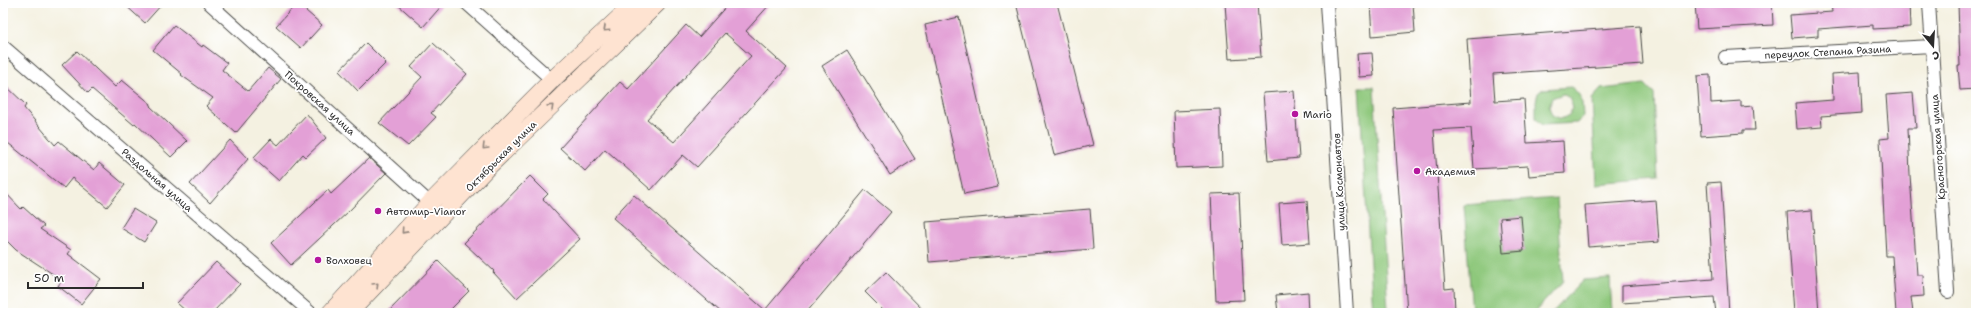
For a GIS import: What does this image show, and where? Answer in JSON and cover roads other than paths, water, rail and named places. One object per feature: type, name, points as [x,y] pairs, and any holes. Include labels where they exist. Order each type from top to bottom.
[{"type":"main road","name":"Октябрьская улица","points":[[330,313],[430,203],[552,80],[635,3]]},
{"type":"main road","name":"Октябрьская улица","points":[[349,313],[486,169],[658,3]]},
{"type":"street","name":"Покровская улица","points":[[209,3],[430,203]]},
{"type":"street","points":[[466,3],[552,80]]},
{"type":"street","name":"улица Космонавтов","points":[[1327,3],[1347,313]]},
{"type":"street","name":"Красногорская улица","points":[[1929,3],[1948,292]]},
{"type":"street","name":"Раздольная улица","points":[[3,46],[311,313]]},
{"type":"street","name":"переулок Степана Разина","points":[[1725,57],[1932,46]]},
{"type":"place","name":"Mario","points":[[1295,114]]},
{"type":"place","name":"Академия","points":[[1417,171]]},
{"type":"place","name":"Автомир-Vianor","points":[[378,211]]},
{"type":"place","name":"Волховец","points":[[318,260]]}]
